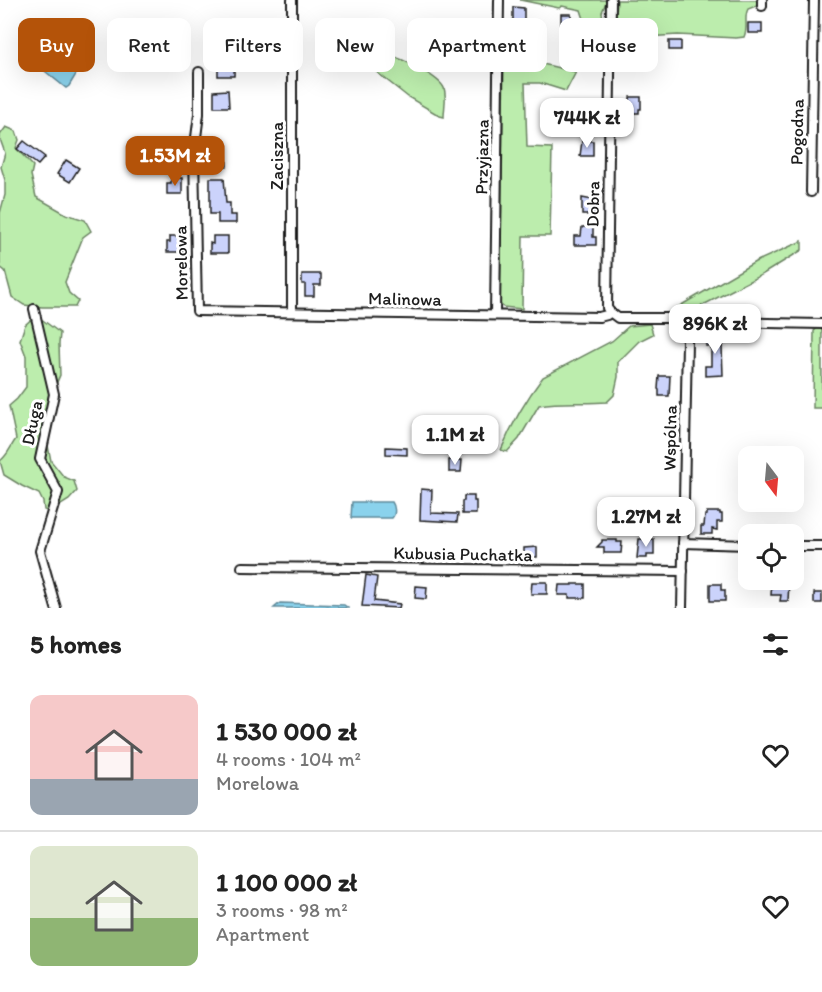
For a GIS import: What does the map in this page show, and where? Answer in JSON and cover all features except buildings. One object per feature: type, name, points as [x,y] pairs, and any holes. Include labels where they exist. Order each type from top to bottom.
[{"type":"street","name":"Zaciszna","points":[[292,0],[292,312]]},
{"type":"street","name":"Przyjazna","points":[[495,315],[499,0]]},
{"type":"street","name":"Dobra","points":[[610,312],[607,308],[607,300],[611,0]]},
{"type":"street","name":"Pogodna","points":[[811,192],[814,0]]},
{"type":"street","name":"Morelowa","points":[[197,311],[194,153],[199,114],[200,72]]},
{"type":"street","name":"Długa","points":[[34,309],[54,394],[40,459],[58,492],[40,551],[56,608]]},
{"type":"street","name":"Malinowa","points":[[197,311],[599,317],[608,315],[610,312],[618,318],[667,318],[684,324],[717,321],[822,324]]},
{"type":"street","name":"Wspólna","points":[[682,608],[687,341],[684,324]]},
{"type":"street","points":[[683,543],[738,545]]},
{"type":"street","points":[[804,546],[822,546]]},
{"type":"street","name":"Kubusia Puchatka","points":[[242,567],[683,571]]},
{"type":"green space","points":[[520,0],[606,0],[602,12],[603,18],[584,18],[581,10],[562,6],[559,8]]},
{"type":"green space","points":[[617,0],[758,0],[756,6],[748,9],[744,37],[658,36],[658,18],[616,18]]},
{"type":"green space","points":[[395,57],[407,62],[407,72],[425,72],[441,84],[445,95],[444,117],[408,97],[377,72],[395,72]]},
{"type":"green space","points":[[547,65],[559,68],[559,72],[576,72],[566,91],[540,83],[525,83],[527,147],[552,148],[550,236],[523,236],[522,309],[503,307],[500,304],[504,72],[547,72]]},
{"type":"green space","points":[[6,127],[16,131],[19,140],[16,148],[33,166],[31,175],[36,197],[66,214],[85,220],[91,231],[83,237],[65,282],[69,293],[78,301],[75,307],[24,305],[12,297],[5,271],[0,267],[0,213],[5,195],[5,180],[1,167],[5,153],[0,135]]},
{"type":"green space","points":[[802,241],[802,250],[763,274],[680,317],[666,314],[755,262]]},
{"type":"green space","points":[[36,315],[60,333],[60,375],[49,401],[54,411],[47,441],[51,461],[64,477],[74,481],[77,491],[69,500],[50,512],[44,510],[39,494],[4,475],[0,461],[16,439],[9,406],[26,387],[26,356],[20,340],[25,325]]},
{"type":"green space","points":[[650,324],[653,334],[639,341],[618,362],[618,377],[614,395],[607,402],[539,405],[519,439],[507,452],[501,450],[520,412],[543,377],[612,341],[629,326]]},
{"type":"green space","points":[[819,327],[822,328],[822,408],[813,408],[814,331]]},
{"type":"water","points":[[46,72],[77,72],[66,88]]},
{"type":"water","points":[[352,502],[392,502],[394,514],[392,518],[351,518]]},
{"type":"water","points":[[280,603],[344,605],[348,608],[274,608]]}]
